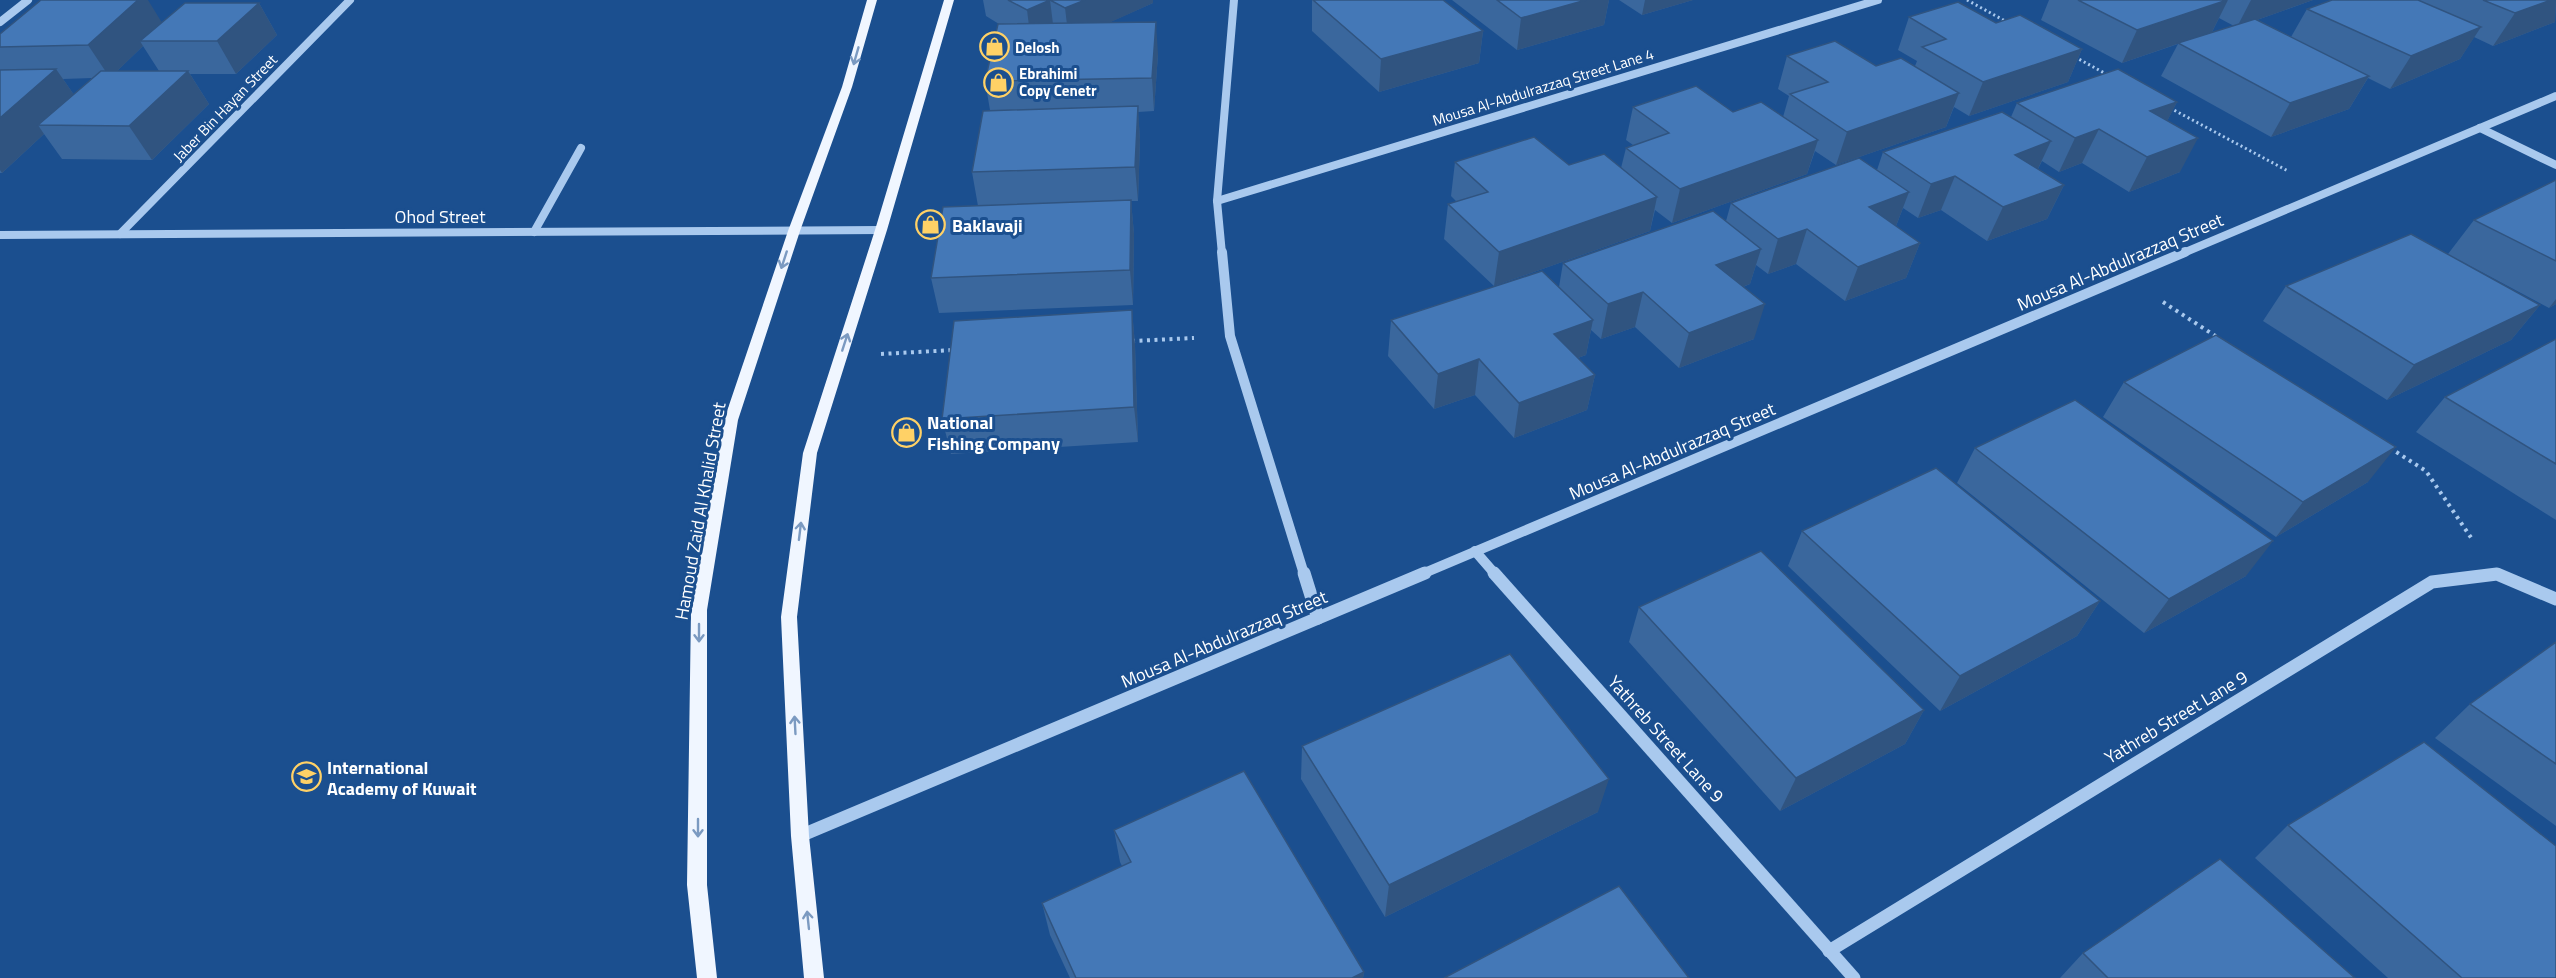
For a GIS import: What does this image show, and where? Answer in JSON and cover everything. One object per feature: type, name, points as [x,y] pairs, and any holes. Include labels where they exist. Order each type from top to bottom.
[{"type":"main road","name":"Hamoud Zaid Al Khalid Street","points":[[707,978],[697,885],[699,610],[731,420],[794,231],[847,87],[872,0]]},
{"type":"main road","points":[[814,978],[800,836],[789,616],[810,453],[881,230],[949,0]]},
{"type":"street","points":[[0,22],[28,0]]},
{"type":"street","name":"Jaber Bin Hayan Street","points":[[120,234],[350,0]]},
{"type":"street","points":[[1234,0],[1217,201],[1230,336],[1318,618]]},
{"type":"street","name":"Mousa Al-Abdulrazzaq Street Lane 4","points":[[1217,201],[1878,0]]},
{"type":"street","name":"Mousa Al-Abdulrazzaq Street","points":[[800,836],[2556,96]]},
{"type":"street","points":[[2480,128],[2556,165]]},
{"type":"street","points":[[534,232],[581,148]]},
{"type":"street","name":"Ohod Street","points":[[0,235],[881,230]]},
{"type":"street","name":"Yathreb Street Lane 9","points":[[1475,551],[1854,978]]},
{"type":"street","name":"Yathreb Street Lane 9","points":[[1829,951],[2432,582],[2497,574],[2556,599]]},
{"type":"path","points":[[1967,0],[2008,22]]},
{"type":"path","points":[[2070,55],[2112,77]]},
{"type":"path","points":[[2163,104],[2329,192]]},
{"type":"path","points":[[2124,278],[2225,342]]},
{"type":"path","points":[[1124,342],[1230,336]]},
{"type":"path","points":[[841,356],[959,350]]},
{"type":"path","points":[[2385,446],[2426,471],[2497,574]]},
{"type":"building","points":[[41,0],[138,0],[88,45],[0,47],[0,34]]},
{"type":"building","points":[[1008,0],[1050,0],[1027,10]]},
{"type":"building","points":[[1050,0],[1085,0],[1065,8]]},
{"type":"building","points":[[1313,0],[1443,0],[1483,31],[1381,59]]},
{"type":"building","points":[[1497,0],[1586,0],[1521,18]]},
{"type":"building","points":[[2078,0],[2227,0],[2137,30]]},
{"type":"building","points":[[2332,0],[2418,0],[2481,27],[2411,56],[2307,9]]},
{"type":"building","points":[[2483,0],[2551,0],[2515,13]]},
{"type":"building","points":[[1958,2],[1996,23],[2020,15],[2082,49],[1983,82],[1922,47],[1946,39],[1909,17]]},
{"type":"building","points":[[185,3],[259,3],[217,41],[140,41]]},
{"type":"building","points":[[2255,19],[2369,76],[2290,103],[2178,43]]},
{"type":"building","points":[[1156,22],[1152,78],[985,81],[998,24]]},
{"type":"building","points":[[1835,41],[1876,66],[1901,58],[1959,93],[1847,132],[1790,94],[1828,82],[1787,56]]},
{"type":"building","points":[[56,69],[0,118],[0,70]]},
{"type":"building","points":[[2118,69],[2177,102],[2150,111],[2198,138],[2147,157],[2099,129],[2075,138],[2017,103]]},
{"type":"building","points":[[101,71],[188,71],[129,126],[38,125]]},
{"type":"building","points":[[1696,86],[1733,112],[1761,102],[1818,140],[1680,189],[1626,148],[1669,133],[1633,107]]},
{"type":"building","points":[[1138,106],[1135,167],[972,172],[983,111]]},
{"type":"building","points":[[2002,112],[2051,141],[2015,155],[2064,185],[2003,207],[1955,176],[1931,184],[1883,152]]},
{"type":"building","points":[[1534,137],[1569,165],[1604,154],[1657,197],[1499,252],[1448,204],[1488,192],[1455,162]]},
{"type":"building","points":[[1859,158],[1909,192],[1869,207],[1920,243],[1858,267],[1807,229],[1778,239],[1731,203]]},
{"type":"building","points":[[2556,180],[2556,261],[2474,220]]},
{"type":"building","points":[[1131,200],[1130,270],[931,278],[943,207]]},
{"type":"building","points":[[1713,211],[1761,249],[1716,265],[1765,304],[1689,333],[1643,292],[1608,304],[1563,263]]},
{"type":"building","points":[[2411,234],[2540,305],[2414,365],[2286,286]]},
{"type":"building","points":[[1542,271],[1593,320],[1554,334],[1595,375],[1519,403],[1479,359],[1438,374],[1391,320]]},
{"type":"building","points":[[1132,310],[1134,407],[942,419],[954,321]]},
{"type":"building","points":[[2216,335],[2396,447],[2303,502],[2124,382]]},
{"type":"building","points":[[2556,339],[2556,464],[2445,397]]},
{"type":"building","points":[[2075,400],[2273,541],[2169,599],[1975,448]]},
{"type":"building","points":[[1936,468],[2100,601],[1960,676],[1802,531]]},
{"type":"building","points":[[1761,551],[1924,710],[1796,778],[1639,607]]},
{"type":"building","points":[[2556,642],[2556,764],[2470,704]]},
{"type":"building","points":[[1510,654],[1609,779],[1389,885],[1302,746]]},
{"type":"building","points":[[2424,742],[2556,846],[2556,978],[2462,978],[2288,825]]},
{"type":"building","points":[[1244,771],[1364,972],[1352,978],[1076,978],[1042,903],[1131,862],[1114,830]]},
{"type":"building","points":[[2220,859],[2355,978],[2108,978],[2083,953]]},
{"type":"building","points":[[1619,886],[1689,978],[1444,978]]},
{"type":"place","name":"Delosh","points":[[994,47]]},
{"type":"place","name":"Ebrahimi Copy Cenetr","points":[[998,82]]},
{"type":"place","name":"Baklavaji","points":[[931,225]]},
{"type":"place","name":"National Fishing Company","points":[[906,432]]},
{"type":"place","name":"International Academy of Kuwait","points":[[306,777]]}]
